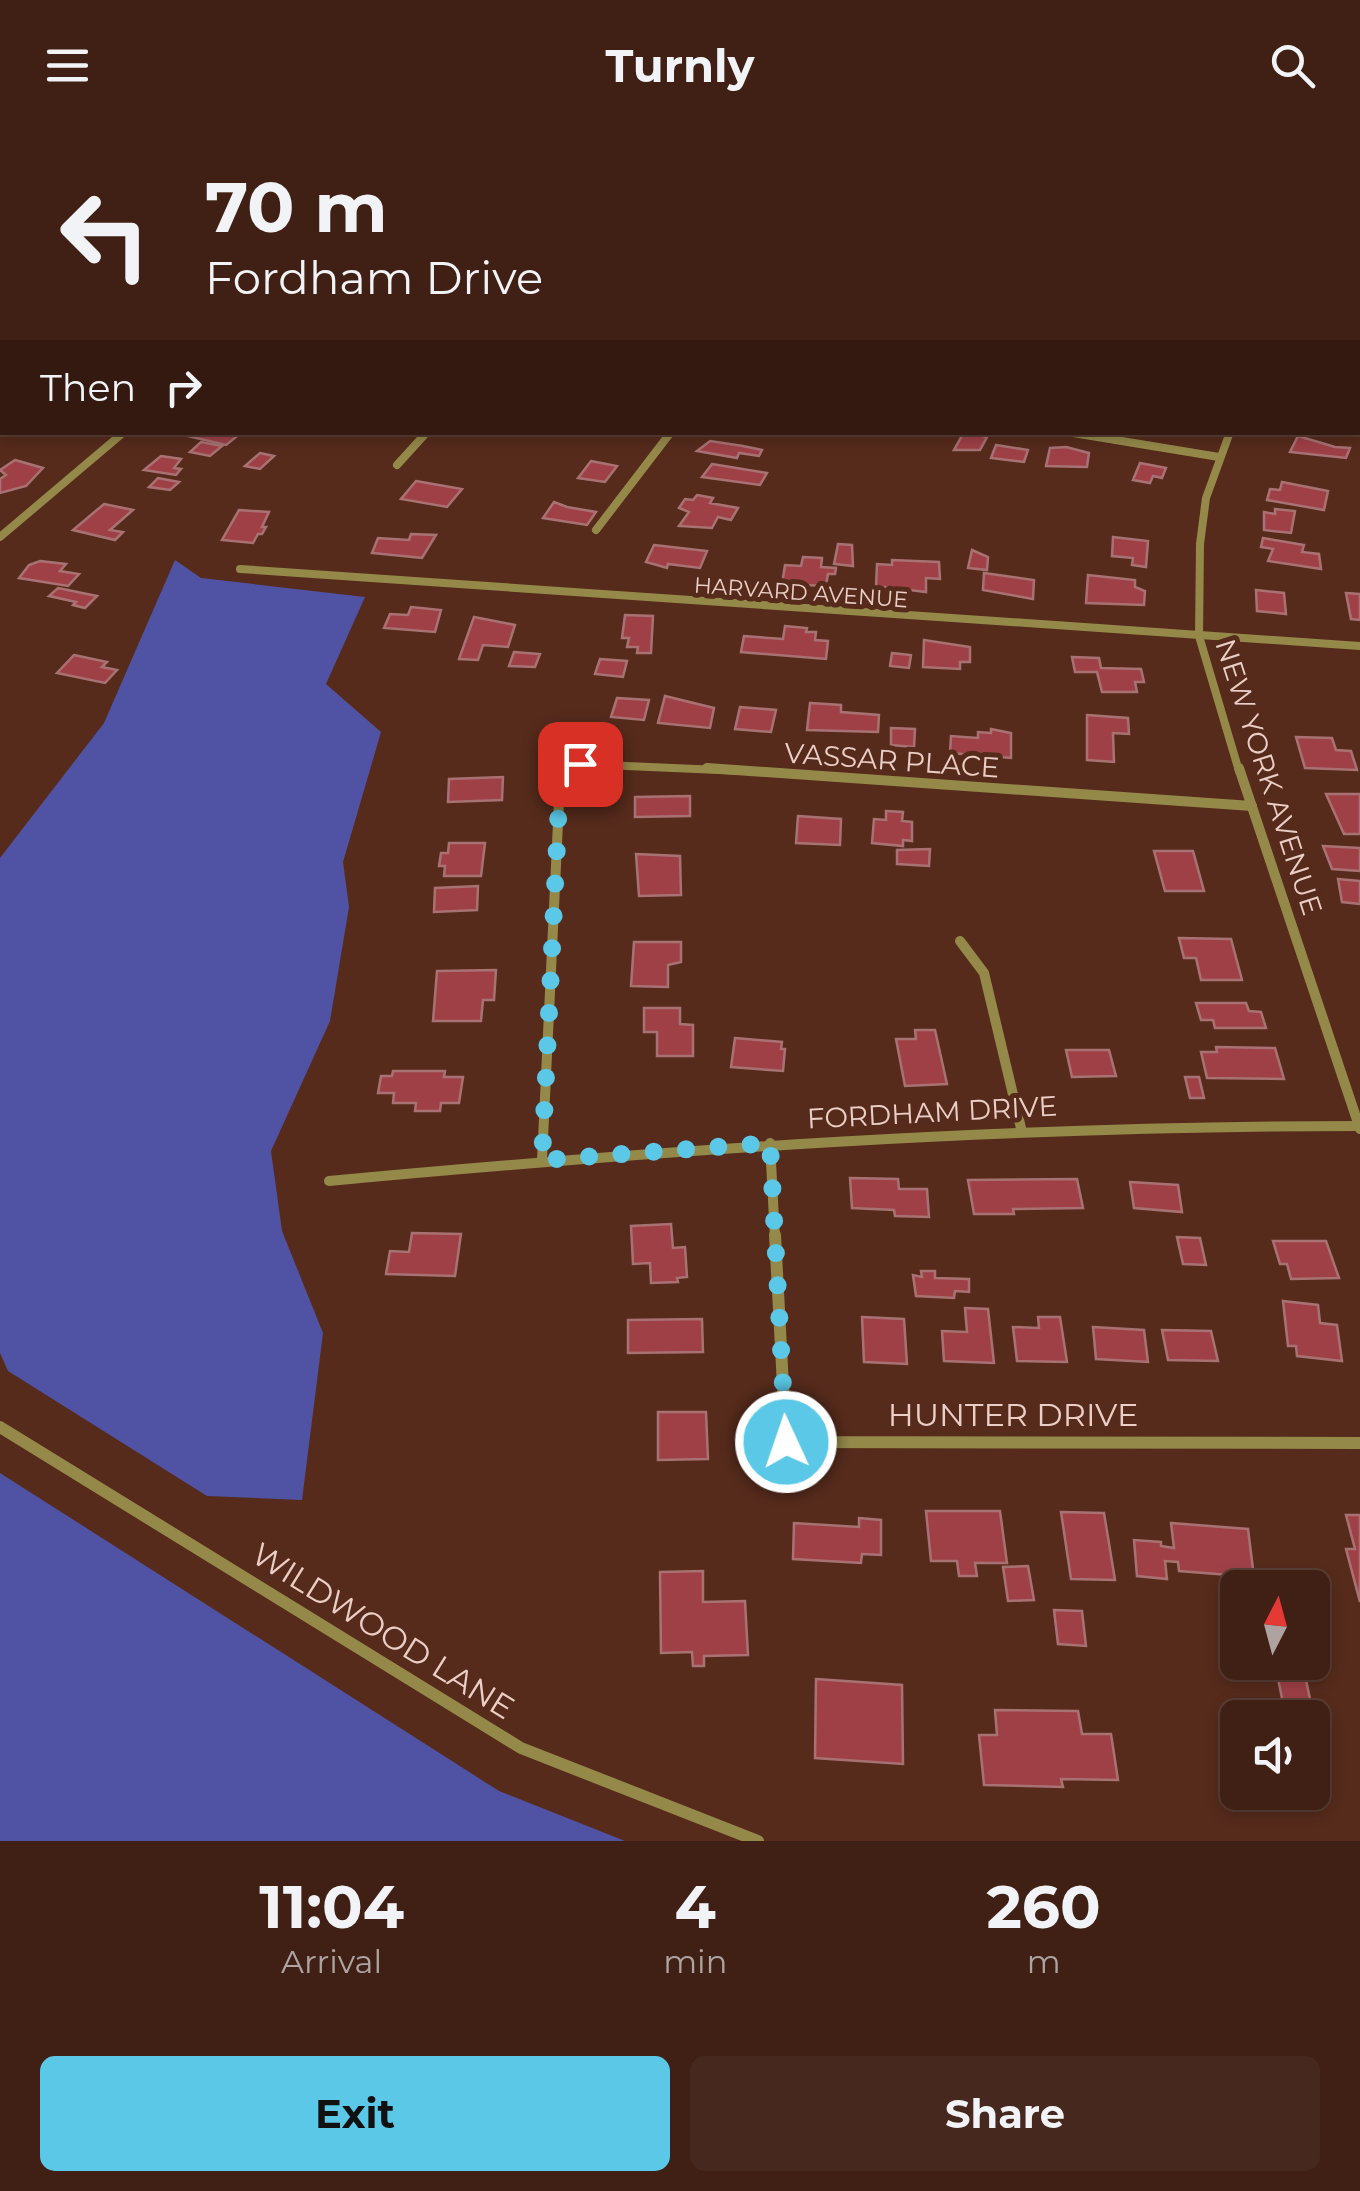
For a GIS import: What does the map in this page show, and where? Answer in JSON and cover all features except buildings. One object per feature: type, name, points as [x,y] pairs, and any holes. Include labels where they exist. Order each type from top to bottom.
[{"type":"street","points":[[0,537],[120,435]]},
{"type":"street","points":[[397,465],[424,435]]},
{"type":"street","points":[[596,530],[669,435]]},
{"type":"street","points":[[1086,435],[1220,457]]},
{"type":"street","name":"NEW YORK AVENUE","points":[[1229,435],[1206,498],[1200,544],[1199,636],[1359,1127]]},
{"type":"street","points":[[0,519],[18,522]]},
{"type":"street","name":"HARVARD AVENUE","points":[[240,569],[1360,646]]},
{"type":"street","name":"VASSAR PLACE","points":[[542,1160],[560,781],[567,771],[580,764],[600,762],[1252,806]]},
{"type":"street","points":[[960,941],[984,973],[1021,1128]]},
{"type":"street","name":"FORDHAM DRIVE","points":[[328,1180],[542,1160],[1021,1128],[1359,1127]]},
{"type":"street","name":"HUNTER DRIVE","points":[[770,1143],[786,1442],[1360,1443]]},
{"type":"street","name":"WILDWOOD LANE","points":[[0,1428],[521,1748],[758,1841]]},
{"type":"shaded area","points":[[175,560],[201,578],[365,597],[326,684],[381,732],[343,862],[349,907],[330,1021],[271,1151],[282,1231],[323,1333],[302,1500],[207,1496],[8,1371],[0,1353],[0,858],[104,723]]},
{"type":"shaded area","points":[[0,1473],[499,1791],[625,1841],[0,1841]]},
{"type":"route","points":[[580,764],[567,771],[560,781],[542,1160],[770,1143],[786,1442]]}]
